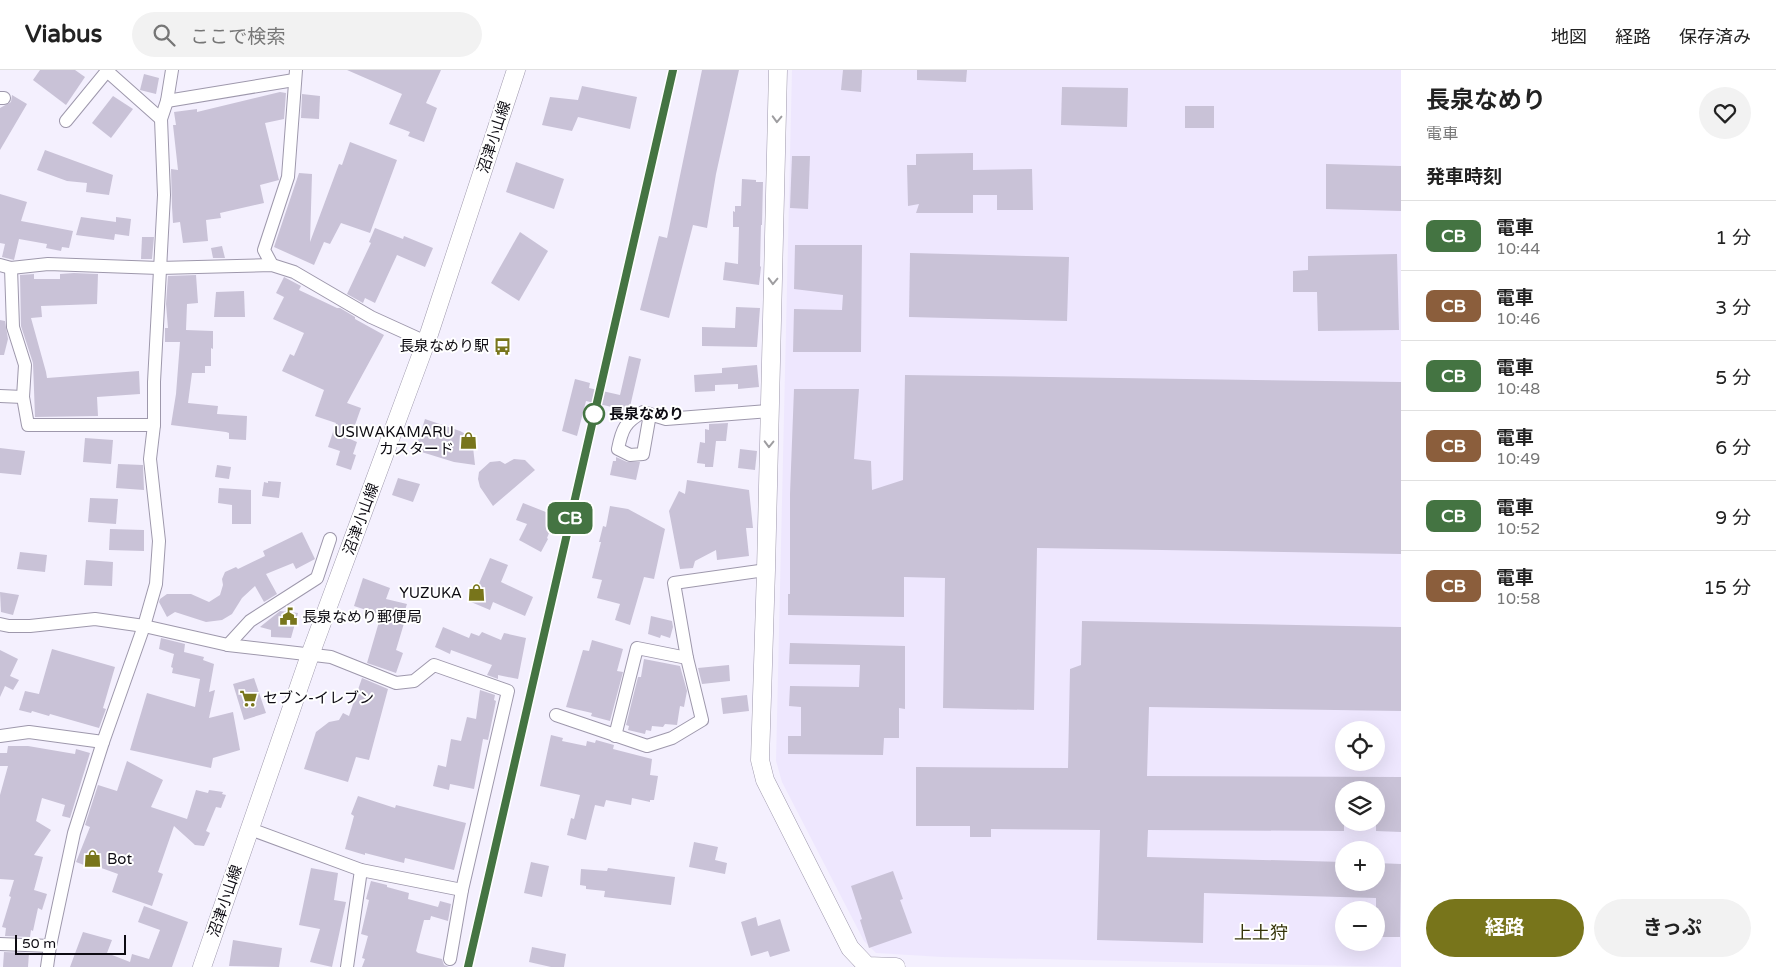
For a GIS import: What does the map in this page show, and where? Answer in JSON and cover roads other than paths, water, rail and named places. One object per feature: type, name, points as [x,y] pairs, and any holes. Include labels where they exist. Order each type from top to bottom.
[{"type":"street","points":[[66,121],[106,70],[161,119]]},
{"type":"street","points":[[47,967],[74,833],[103,742],[144,626],[156,584],[159,541],[150,460],[154,425],[154,382],[164,195],[161,119],[167,102],[172,70]]},
{"type":"street","name":"沼津小山線","points":[[202,967],[310,655],[426,342],[516,70]]},
{"type":"street","points":[[778,70],[760,760],[765,780],[850,948],[866,966],[896,967]]},
{"type":"street","points":[[167,102],[295,75],[288,178],[264,250],[272,265]]},
{"type":"street","points":[[154,425],[28,425],[23,397],[25,365],[13,327],[6,266],[48,264],[160,268],[272,265],[294,272],[371,317],[426,342]]},
{"type":"street","points":[[0,396],[23,397]]},
{"type":"street","points":[[650,414],[666,419],[769,411]]},
{"type":"street","points":[[228,645],[250,621],[317,578],[330,540]]},
{"type":"street","points":[[556,715],[647,746],[672,738],[702,720],[687,658],[674,583],[766,570]]},
{"type":"street","points":[[0,624],[30,626],[95,619],[144,626],[228,645],[332,657],[396,683],[414,681],[434,665],[508,691],[462,890],[450,959]]},
{"type":"street","points":[[616,736],[637,648],[687,658]]},
{"type":"street","points":[[0,736],[30,732],[103,742]]},
{"type":"street","points":[[250,829],[361,870],[462,890]]},
{"type":"street","points":[[347,967],[361,870]]},
{"type":"street","points":[[0,944],[50,946]]},
{"type":"railway","points":[[468,967],[673,70]]},
{"type":"train","name":"CB","points":[[468,967],[673,70]]},
{"type":"place","name":"長泉なめり駅","points":[[503,346]]},
{"type":"place","name":"長泉なめり","points":[[594,414]]},
{"type":"place","name":"USIWAKAMARU カスタード","points":[[468,441]]},
{"type":"place","name":"YUZUKA","points":[[476,593]]},
{"type":"place","name":"長泉なめり郵便局","points":[[288,617]]},
{"type":"place","name":"セブン-イレブン","points":[[249,698]]},
{"type":"place","name":"Bot","points":[[93,859]]},
{"type":"district","name":"上土狩","points":[[1261,933]]}]
